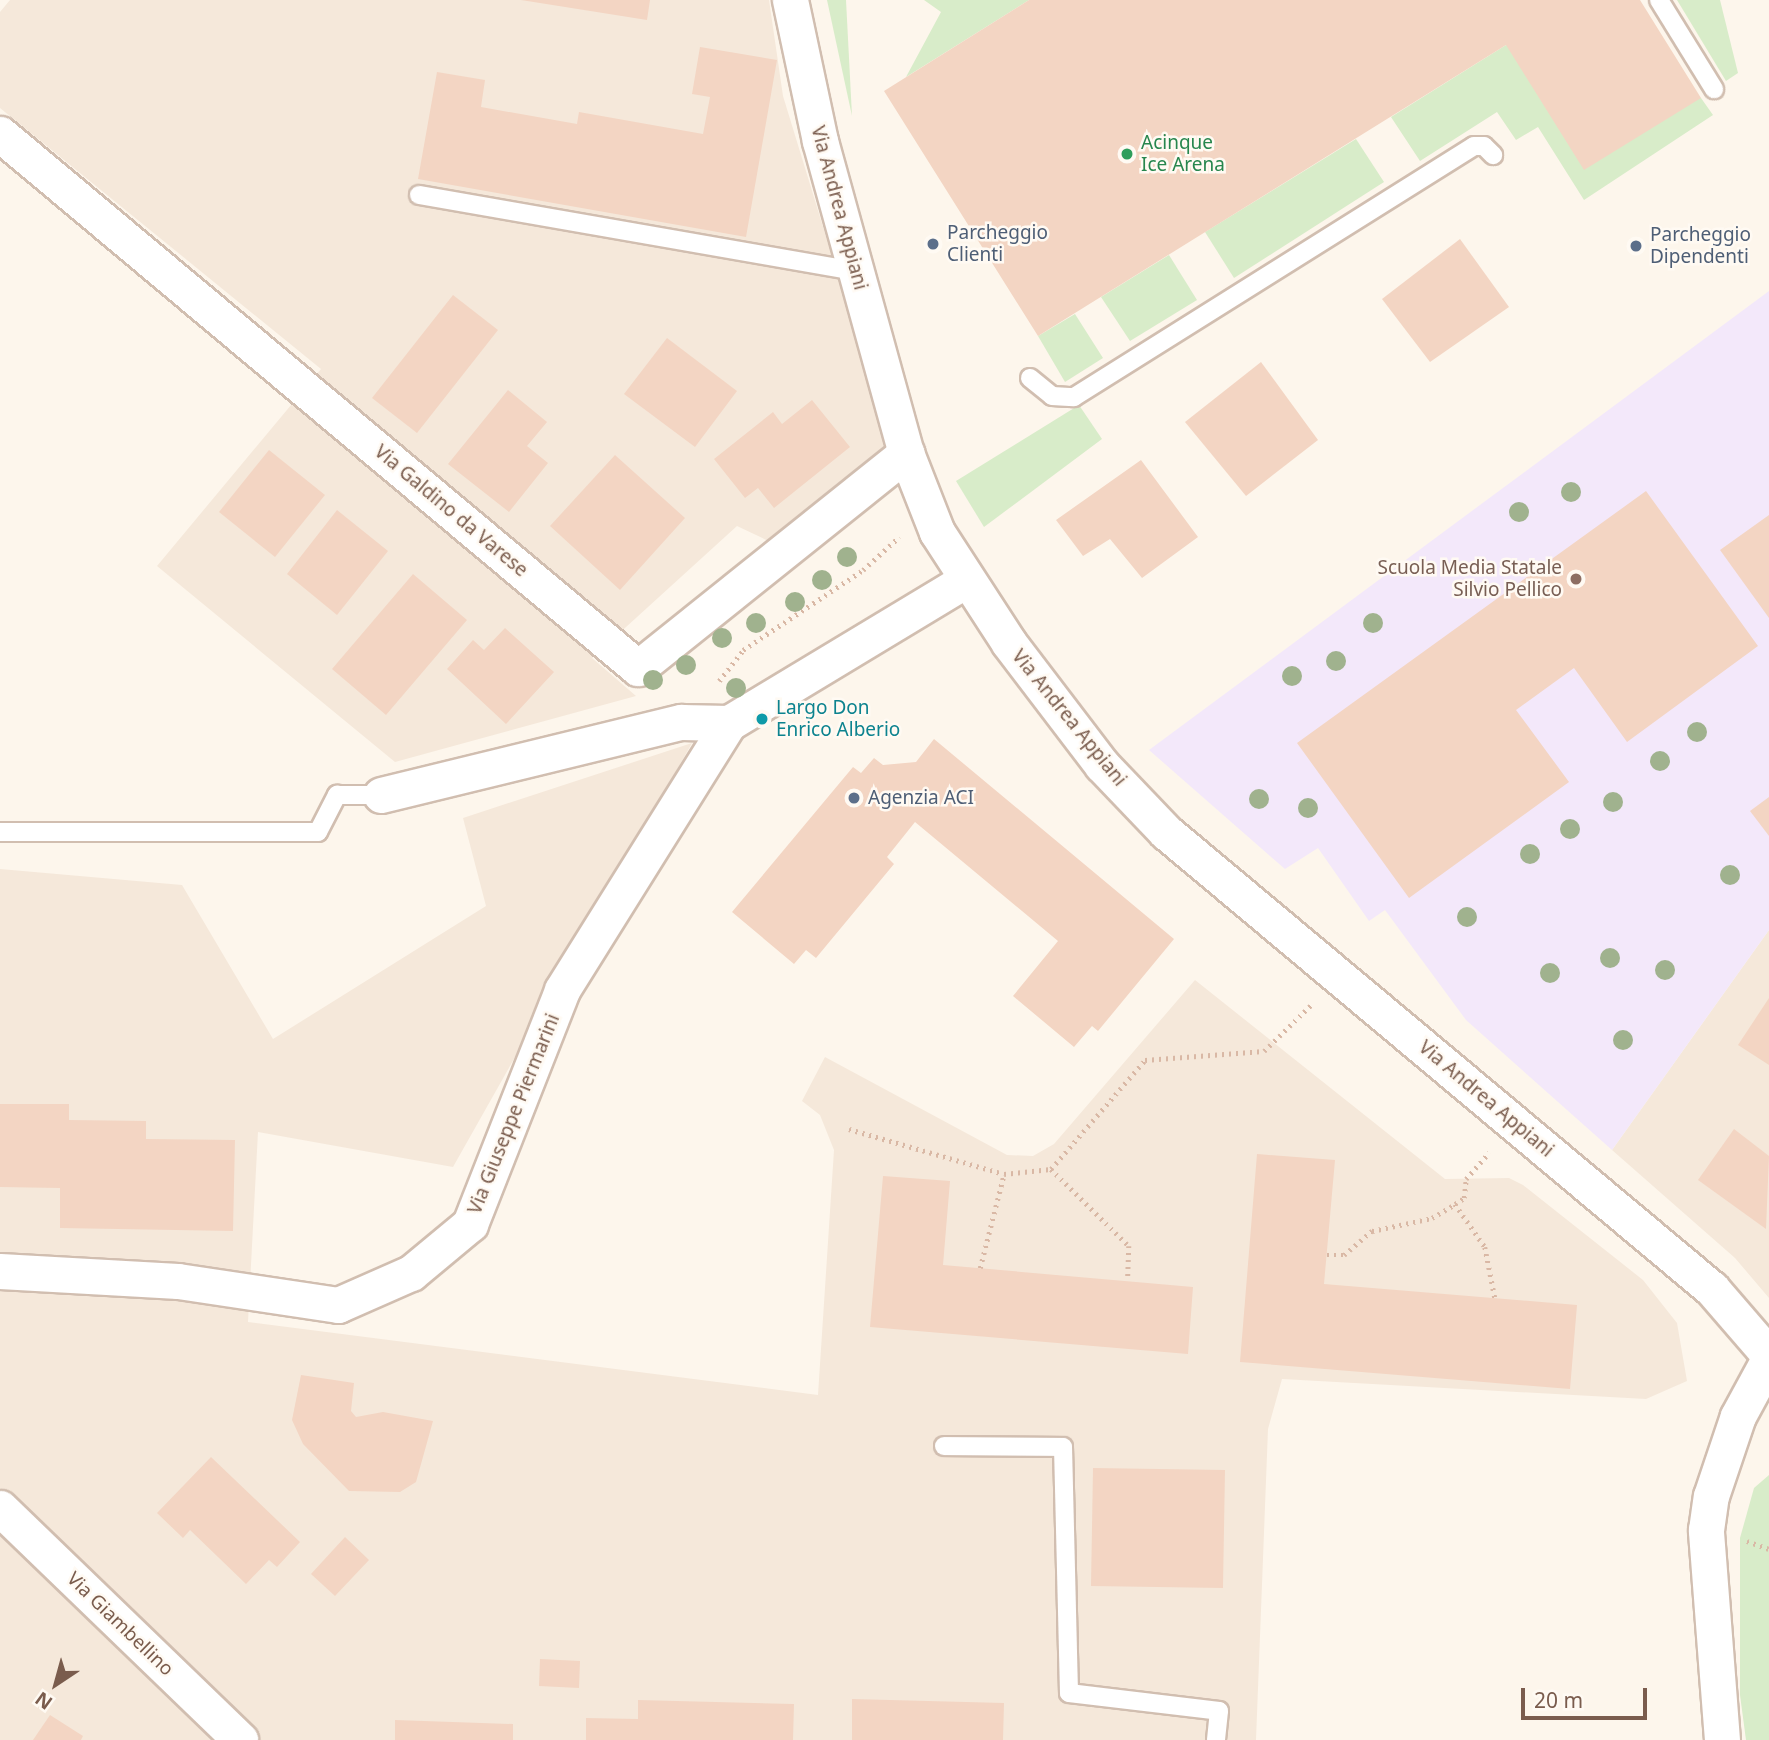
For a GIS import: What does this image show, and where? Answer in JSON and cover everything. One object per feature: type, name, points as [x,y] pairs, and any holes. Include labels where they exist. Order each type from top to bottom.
[{"type":"street","name":"Via Andrea Appiani","points":[[790,0],[855,271],[906,453],[937,533],[966,580],[1087,746],[1166,832],[1713,1289],[1769,1357]]},
{"type":"street","name":"Via Galdino da Varese","points":[[0,134],[638,668],[906,453]]},
{"type":"street","name":"Via Giuseppe Piermarini","points":[[0,1271],[178,1281],[338,1305],[411,1273],[470,1224],[562,990],[729,723],[966,580]]},
{"type":"street","points":[[381,795],[681,722],[729,723]]},
{"type":"street","points":[[1722,1740],[1706,1530],[1711,1496],[1738,1416],[1769,1357]]},
{"type":"street","name":"Via Giambellino","points":[[0,1508],[240,1740]]},
{"type":"lane","points":[[1659,0],[1714,89]]},
{"type":"lane","points":[[1030,378],[1052,396],[1074,397],[1474,146],[1484,146],[1493,155]]},
{"type":"lane","points":[[419,195],[855,271]]},
{"type":"lane","points":[[0,832],[318,832],[337,795],[381,795]]},
{"type":"lane","points":[[944,1446],[1063,1447],[1069,1693],[1219,1711],[1216,1740]]},
{"type":"path","points":[[716,685],[743,649],[863,570],[902,535]]},
{"type":"path","points":[[849,1129],[1004,1174],[1051,1169],[1145,1060],[1264,1051],[1312,1004]]},
{"type":"path","points":[[1327,1255],[1344,1255],[1372,1231],[1432,1218],[1455,1204],[1464,1198],[1465,1179],[1492,1150]]},
{"type":"path","points":[[1051,1169],[1129,1246],[1128,1280]]},
{"type":"path","points":[[980,1268],[1004,1174]]},
{"type":"path","points":[[1455,1204],[1485,1247],[1494,1298]]},
{"type":"shaded area","points":[[10,0],[769,0],[783,96],[895,462],[779,546],[737,526],[592,658],[636,696],[395,762],[157,566],[321,369],[0,108],[0,12]]},
{"type":"shaded area","name":"Scuola Media Statale Silvio Pellico","points":[[1769,291],[1769,930],[1612,1150],[1466,1020],[1385,910],[1369,921],[1318,848],[1285,869],[1149,750]]},
{"type":"shaded area","points":[[692,743],[453,1167],[258,1132],[248,1322],[818,1395],[834,1150],[820,1115],[802,1101],[825,1057],[1007,1155],[1033,1156],[1054,1144],[1195,980],[1445,1179],[1509,1178],[1523,1185],[1643,1280],[1677,1323],[1687,1381],[1646,1399],[1282,1379],[1268,1429],[1256,1740],[0,1740],[0,869],[182,885],[273,1039],[486,906],[463,818]]},
{"type":"shaded area","points":[[1769,930],[1769,1298],[1735,1258],[1612,1150]]},
{"type":"green space","points":[[827,0],[846,0],[852,116]]},
{"type":"green space","points":[[924,0],[1029,0],[906,77],[941,12]]},
{"type":"green space","points":[[1677,0],[1720,0],[1738,73],[1726,81]]},
{"type":"green space","points":[[1506,45],[1701,98],[1713,115],[1584,200],[1538,127],[1516,140],[1497,112],[1420,161],[1391,117]]},
{"type":"green space","points":[[1356,139],[1384,182],[1234,278],[1205,232]]},
{"type":"green space","points":[[1169,255],[1197,300],[1130,341],[1101,297]]},
{"type":"green space","points":[[1075,314],[1103,358],[1065,382],[1038,336]]},
{"type":"green space","points":[[1079,405],[1102,439],[984,527],[956,481]]},
{"type":"green space","points":[[1769,1475],[1769,1740],[1746,1740],[1740,1695],[1740,1538],[1754,1488]]},
{"type":"building","points":[[521,0],[650,0],[647,20]]},
{"type":"building","name":"Acinque Ice Arena","points":[[1029,0],[1640,0],[1701,98],[1584,170],[1506,45],[1038,336],[884,91]]},
{"type":"building","points":[[700,47],[777,60],[746,237],[418,179],[437,72],[485,80],[481,107],[577,124],[579,112],[703,134],[710,97],[692,94]]},
{"type":"building","points":[[1460,239],[1509,307],[1430,362],[1382,299]]},
{"type":"building","points":[[453,295],[498,330],[417,433],[372,398]]},
{"type":"building","points":[[667,338],[737,391],[695,447],[624,394]]},
{"type":"building","points":[[1261,362],[1318,440],[1246,496],[1185,422]]},
{"type":"building","points":[[508,390],[547,422],[527,446],[548,463],[509,512],[448,464]]},
{"type":"building","points":[[812,400],[850,447],[774,508],[758,488],[745,498],[714,459],[773,412],[782,424]]},
{"type":"building","points":[[269,450],[325,495],[275,557],[219,512]]},
{"type":"building","points":[[615,455],[685,518],[620,590],[550,526]]},
{"type":"building","points":[[1141,460],[1198,537],[1142,578],[1110,539],[1083,556],[1056,520]]},
{"type":"building","points":[[1646,491],[1758,646],[1627,742],[1574,668],[1516,710],[1569,782],[1409,898],[1297,743]]},
{"type":"building","points":[[337,510],[388,551],[337,615],[287,574]]},
{"type":"building","points":[[1769,515],[1769,618],[1720,550]]},
{"type":"building","points":[[413,574],[467,620],[386,715],[332,669]]},
{"type":"building","points":[[505,628],[554,672],[506,724],[447,669],[473,640],[484,650]]},
{"type":"building","points":[[934,739],[1174,939],[1098,1031],[1092,1026],[1074,1047],[1013,996],[1058,941],[915,822],[887,857],[894,864],[816,958],[806,950],[794,964],[732,912],[853,767],[861,773],[874,758],[883,765],[916,762]]},
{"type":"building","points":[[1769,797],[1769,836],[1750,811]]},
{"type":"building","points":[[1769,998],[1769,1065],[1738,1045]]},
{"type":"building","points":[[0,1104],[69,1104],[69,1120],[146,1121],[146,1139],[235,1140],[233,1231],[60,1228],[60,1188],[0,1187]]},
{"type":"building","points":[[1734,1129],[1769,1156],[1766,1229],[1698,1180]]},
{"type":"building","points":[[1257,1154],[1335,1160],[1324,1284],[1577,1305],[1570,1389],[1240,1362]]},
{"type":"building","points":[[883,1176],[950,1181],[943,1265],[1193,1287],[1188,1354],[870,1327]]},
{"type":"building","points":[[301,1375],[354,1383],[351,1411],[356,1417],[383,1412],[433,1421],[416,1482],[400,1492],[349,1491],[303,1444],[292,1420]]},
{"type":"building","points":[[211,1457],[300,1542],[277,1567],[269,1560],[246,1584],[190,1530],[183,1538],[157,1513]]},
{"type":"building","points":[[1093,1468],[1225,1470],[1223,1588],[1091,1586]]},
{"type":"building","points":[[345,1537],[369,1560],[335,1596],[311,1574]]},
{"type":"building","points":[[540,1659],[580,1661],[579,1688],[539,1686]]},
{"type":"building","points":[[852,1699],[1004,1703],[1003,1740],[852,1740]]},
{"type":"building","points":[[638,1700],[794,1704],[793,1740],[586,1740],[586,1718],[638,1719]]},
{"type":"building","points":[[50,1715],[83,1736],[81,1740],[33,1740]]},
{"type":"building","points":[[395,1720],[513,1724],[513,1740],[395,1740]]},
{"type":"place","name":"Acinque Ice Arena","points":[[1127,154]]},
{"type":"place","name":"Parcheggio Clienti","points":[[933,244]]},
{"type":"place","name":"Parcheggio Dipendenti","points":[[1636,246]]},
{"type":"place","name":"Scuola Media Statale Silvio Pellico","points":[[1576,579]]},
{"type":"place","name":"Largo Don Enrico Alberio","points":[[762,719]]},
{"type":"place","name":"Agenzia ACI","points":[[854,798]]}]
